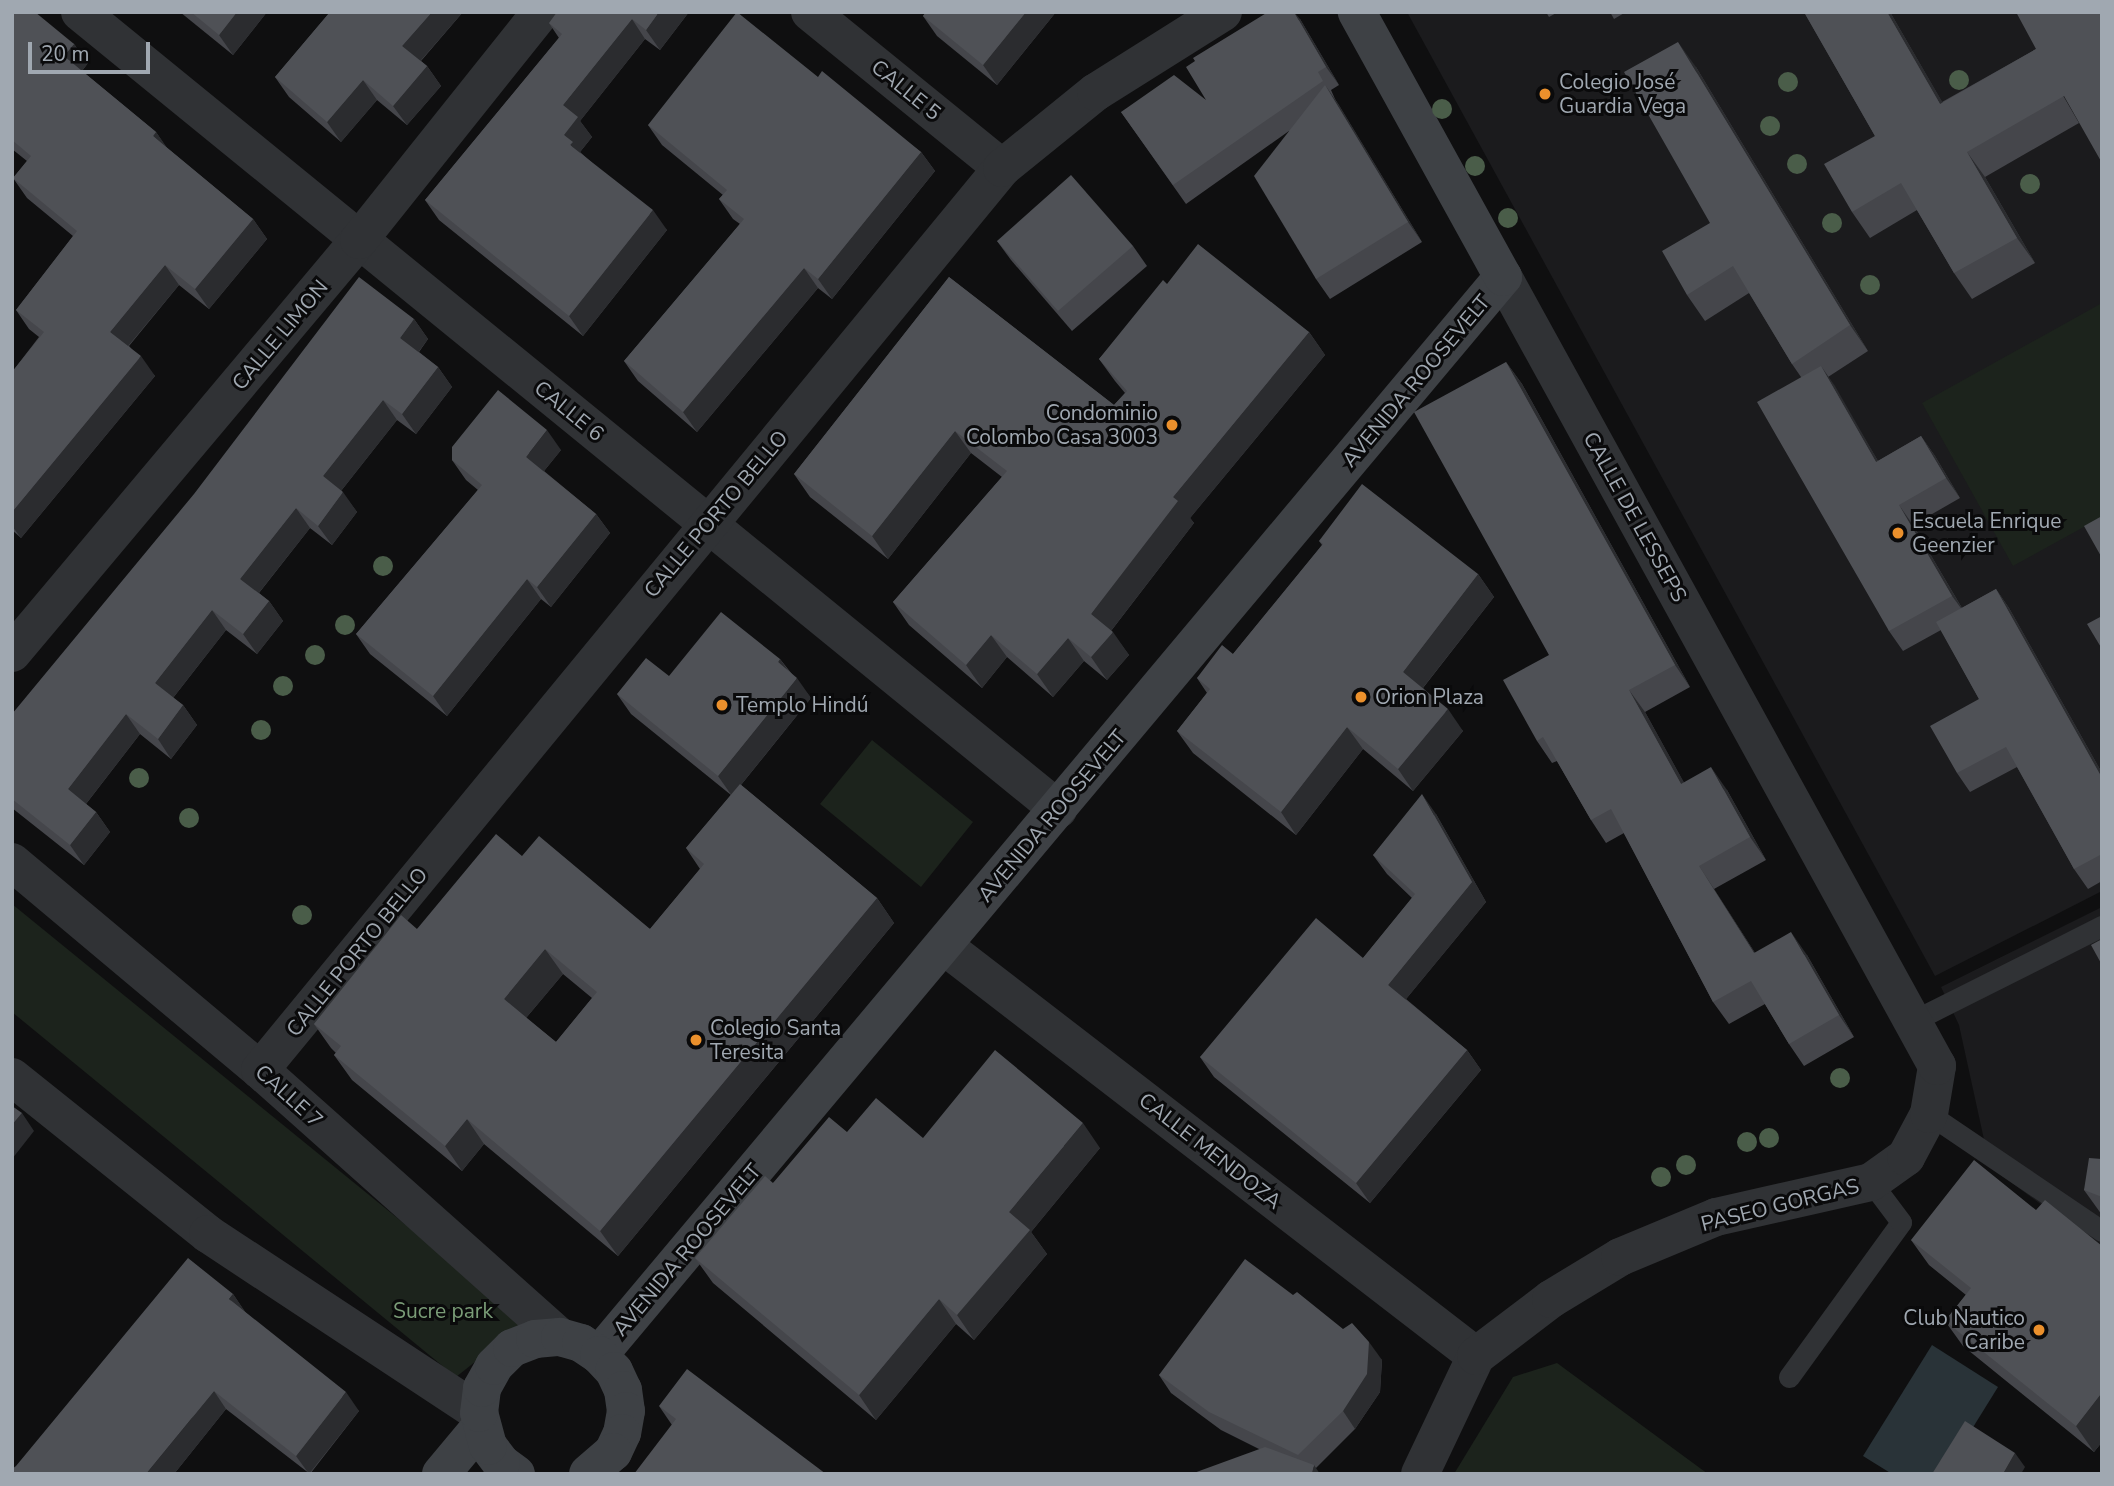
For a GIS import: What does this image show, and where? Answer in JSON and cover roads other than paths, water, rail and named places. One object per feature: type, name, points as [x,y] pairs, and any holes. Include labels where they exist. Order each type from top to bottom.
[{"type":"main road","name":"CALLE DE LESSEPS","points":[[1357,12],[1503,277]]},
{"type":"main road","name":"AVENIDA ROOSEVELT","points":[[599,1355],[1503,277]]},
{"type":"main road","points":[[516,1474],[501,1463],[488,1446],[480,1419],[482,1388],[494,1366],[512,1348],[535,1339],[560,1337],[581,1343],[599,1355],[614,1371],[623,1390],[626,1411],[622,1433],[613,1452],[588,1474]]},
{"type":"main road","points":[[441,1474],[480,1419]]},
{"type":"street","name":"CALLE 6","points":[[80,12],[1058,809]]},
{"type":"street","name":"CALLE LIMON","points":[[12,653],[359,240],[541,12]]},
{"type":"street","name":"CALLE 5","points":[[810,12],[1002,168]]},
{"type":"street","name":"CALLE PORTO BELLO","points":[[260,1070],[1002,168],[1096,92],[1223,12]]},
{"type":"street","name":"CALLE DE LESSEPS","points":[[1503,277],[1937,1066],[1929,1114],[1906,1157]]},
{"type":"street","name":"CALLE 7","points":[[12,862],[260,1070],[560,1337]]},
{"type":"street","name":"CALLE MENDOZA","points":[[944,946],[1476,1356]]},
{"type":"street","points":[[12,1077],[199,1245],[480,1419]]},
{"type":"street","name":"PASEO GORGAS","points":[[1420,1474],[1476,1356],[1552,1299],[1620,1257],[1716,1217],[1871,1182],[1906,1157]]},
{"type":"lane","points":[[1913,1021],[2102,926]]},
{"type":"lane","points":[[1929,1114],[2102,1231]]},
{"type":"lane","points":[[1789,1377],[1901,1222],[1871,1182]]},
{"type":"place","name":"Colegio José Guardia Vega","points":[[1545,94]]},
{"type":"place","name":"Condominio Colombo Casa 3003","points":[[1172,425]]},
{"type":"place","name":"Escuela Enrique Geenzier","points":[[1898,533]]},
{"type":"place","name":"Orion Plaza","points":[[1361,697]]},
{"type":"place","name":"Templo Hindú","points":[[722,705]]},
{"type":"place","name":"Colegio Santa Teresita","points":[[696,1040]]},
{"type":"place","name":"Club Nautico Caribe","points":[[2039,1330]]},
{"type":"park label","name":"Sucre park","points":[[443,1311]]}]
